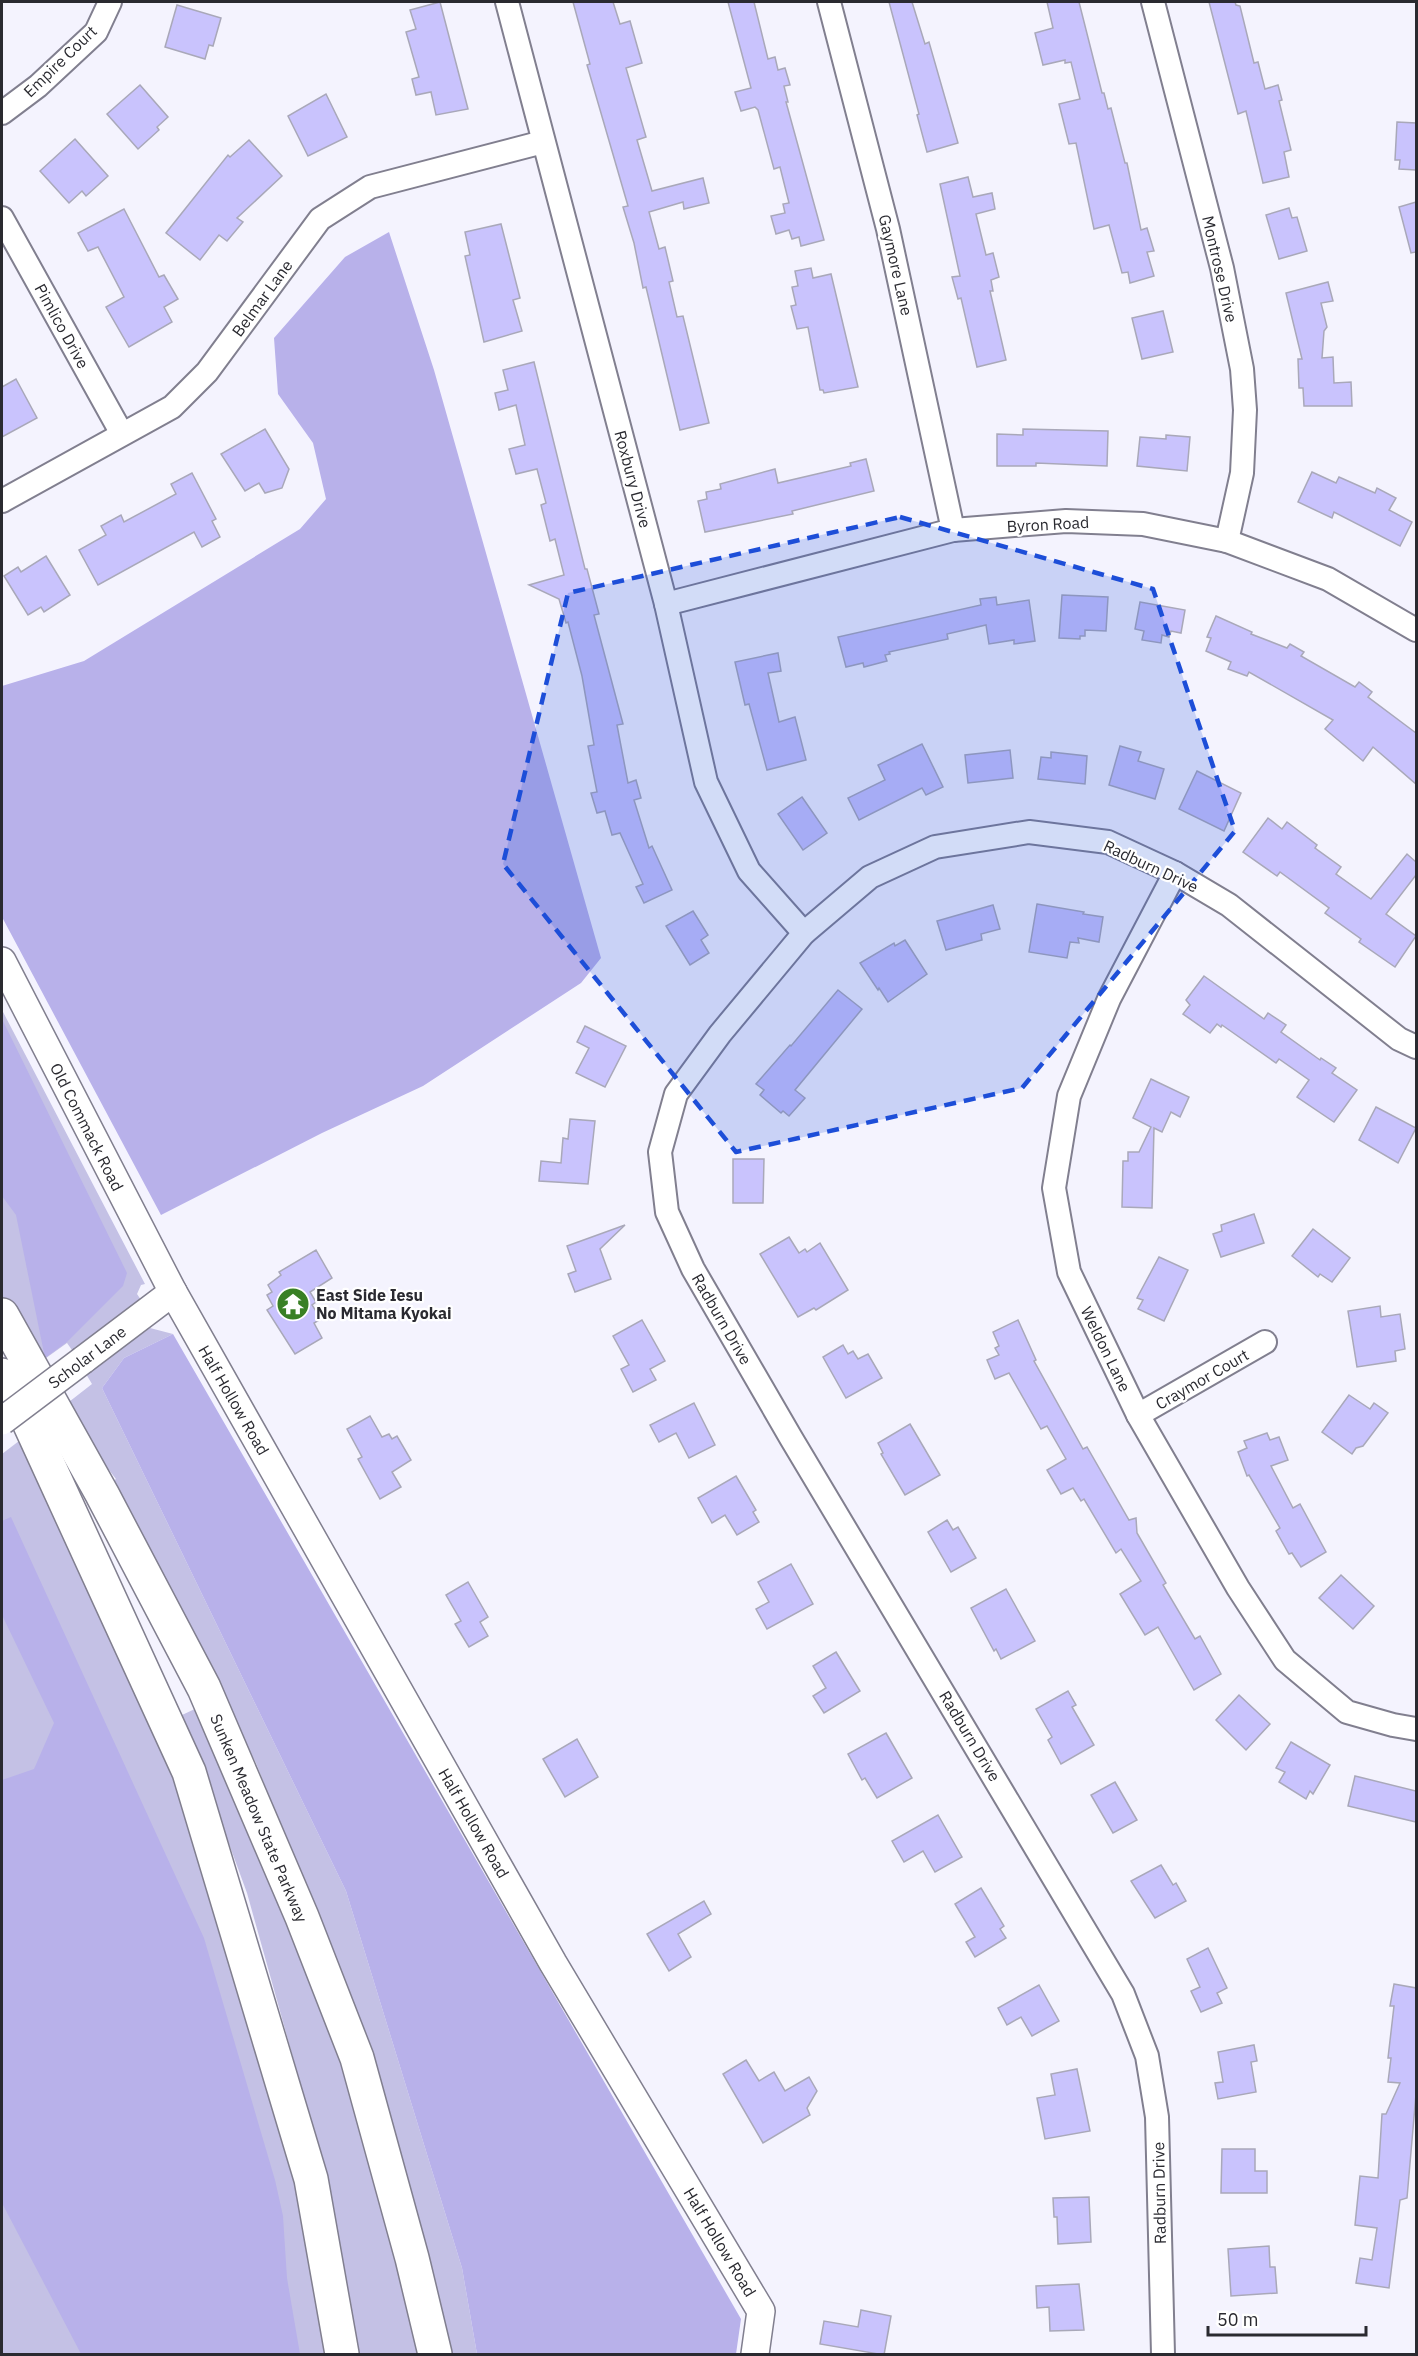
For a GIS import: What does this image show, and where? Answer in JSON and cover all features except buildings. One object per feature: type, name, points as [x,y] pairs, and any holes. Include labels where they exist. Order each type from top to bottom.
[{"type":"highway","name":"Sunken Meadow State Parkway","points":[[2,1315],[102,1494],[204,1688],[302,1917],[357,2058],[412,2258],[435,2355]]},
{"type":"highway","points":[[2,1375],[21,1405],[189,1772],[311,2179],[342,2355]]},
{"type":"street","name":"Empire Court","points":[[2,113],[39,86],[96,32],[110,2]]},
{"type":"street","name":"Roxbury Drive","points":[[507,2],[666,604],[706,782],[749,871],[804,933]]},
{"type":"street","name":"Gaymore Lane","points":[[829,2],[888,229],[953,530]]},
{"type":"street","name":"Montrose Drive","points":[[1153,2],[1222,268],[1242,369],[1245,410],[1242,473],[1227,541]]},
{"type":"street","name":"Belmar Lane","points":[[2,501],[172,407],[207,372],[320,219],[370,187],[543,142]]},
{"type":"street","name":"Pimlico Drive","points":[[2,218],[122,434]]},
{"type":"street","name":"Byron Road","points":[[666,604],[953,530],[1065,521],[1132,523],[1227,541],[1328,579],[1416,630]]},
{"type":"street","name":"Radburn Drive","points":[[1163,2355],[1157,2116],[1147,2056],[1123,1994],[791,1438],[693,1269],[667,1212],[660,1152],[676,1094],[720,1034],[804,933],[870,877],[936,847],[1029,832],[1108,842],[1174,873],[1229,905],[1400,1039],[1416,1047]]},
{"type":"street","name":"Weldon Lane","points":[[1174,873],[1109,999],[1069,1096],[1054,1188],[1069,1272],[1138,1415],[1238,1588],[1285,1660],[1347,1712],[1416,1729]]},
{"type":"street","name":"Old Commack Road","points":[[2,961],[173,1292]]},
{"type":"street","name":"Scholar Lane","points":[[2,1421],[173,1292]]},
{"type":"street","name":"Half Hollow Road","points":[[173,1292],[553,1963],[761,2311],[755,2355]]},
{"type":"street","name":"Craymor Court","points":[[1138,1415],[1265,1342]]},
{"type":"highlighted area","points":[[900,517],[1153,589],[1235,831],[1022,1088],[736,1152],[503,864],[568,593]]},
{"type":"shaded area","points":[[389,232],[434,370],[601,958],[581,983],[423,1086],[322,1133],[161,1215],[2,917],[2,686],[84,661],[300,529],[326,499],[313,443],[278,394],[274,338],[345,257]]},
{"type":"shaded area","points":[[2,1010],[145,1284],[141,1285],[137,1294],[141,1300],[72,1350],[67,1343],[39,1363],[2,1296]]},
{"type":"shaded area","points":[[2,1019],[127,1273],[123,1286],[67,1342],[45,1358],[16,1215],[2,1196]]},
{"type":"shaded area","points":[[150,1328],[173,1334],[124,1358],[102,1388],[346,1891],[462,2268],[477,2354],[449,2354],[335,1963],[256,1763],[108,1485],[116,1479],[89,1444],[65,1405],[92,1384],[86,1374]]},
{"type":"shaded area","points":[[173,1334],[741,2319],[736,2354],[477,2354],[462,2268],[346,1891],[102,1388],[124,1358]]},
{"type":"shaded area","points":[[19,1441],[185,1801],[277,2091],[333,2354],[2,2354],[2,1454]]},
{"type":"shaded area","points":[[11,1517],[204,1938],[275,2180],[283,2216],[287,2278],[300,2354],[81,2354],[2,2203],[2,1780],[34,1769],[54,1723],[2,1615],[2,1521]]},
{"type":"shaded area","points":[[197,1708],[277,1887],[336,2045],[391,2225],[420,2354],[357,2354],[311,2122],[247,1893],[182,1715]]},
{"type":"place","name":"East Side Iesu No Mitama Kyokai","points":[[293,1304]]}]
